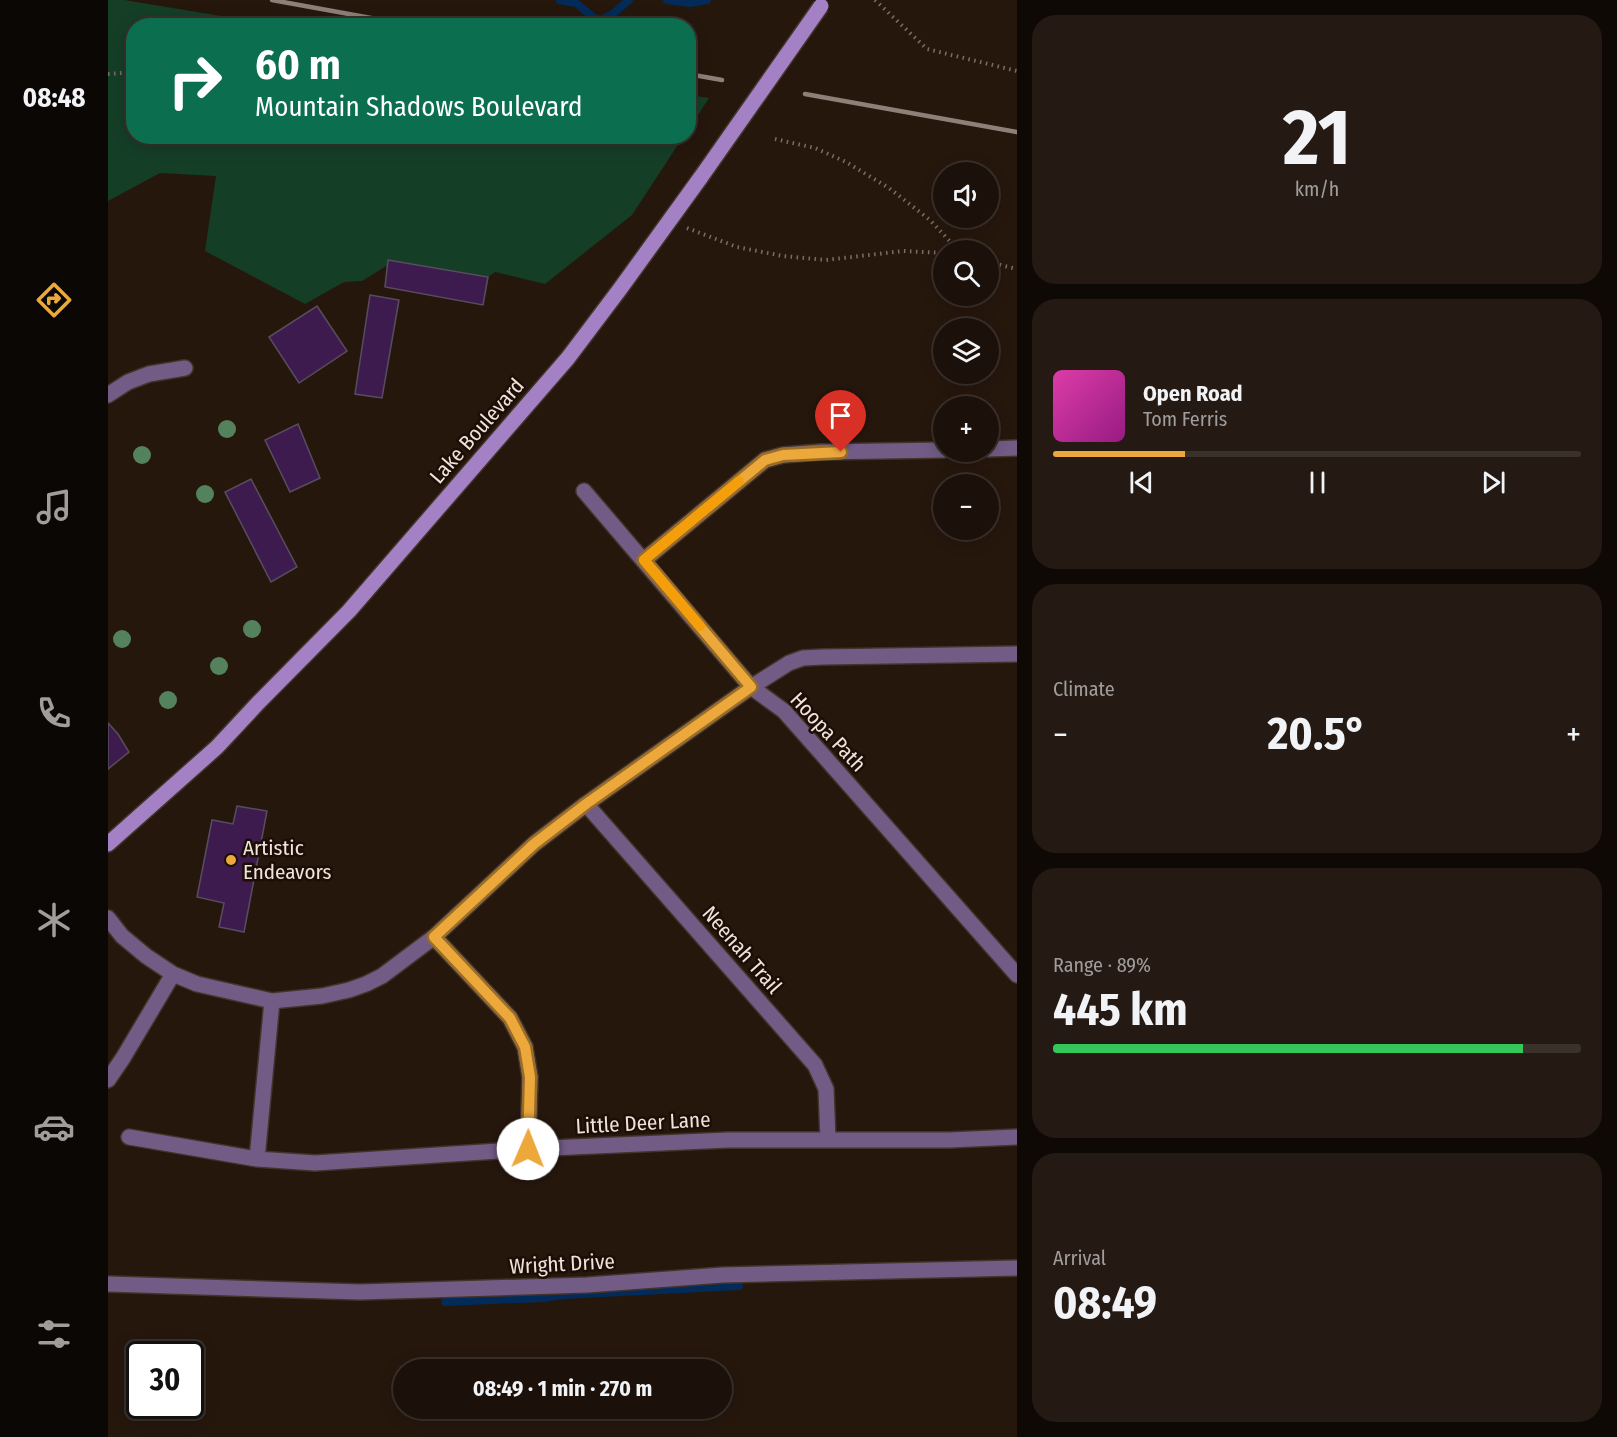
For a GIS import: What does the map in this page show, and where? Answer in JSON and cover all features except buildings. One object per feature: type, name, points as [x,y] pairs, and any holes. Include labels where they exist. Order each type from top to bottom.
[{"type":"main road","name":"Lake Boulevard","points":[[108,844],[217,747],[349,611],[568,358],[670,221],[823,3]]},
{"type":"street","points":[[108,395],[148,374],[185,368]]},
{"type":"street","points":[[999,449],[1017,448]]},
{"type":"street","points":[[644,560],[765,460],[792,454],[933,450]]},
{"type":"street","name":"Hoopa Path","points":[[584,491],[751,687],[784,711],[1017,975]]},
{"type":"street","points":[[108,918],[138,949],[173,974],[197,984],[272,1001],[322,996],[349,990],[382,976],[434,937],[534,844],[586,804],[751,687],[789,663],[804,658],[822,657],[1017,654]]},
{"type":"street","name":"Neenah Trail","points":[[586,804],[815,1065],[826,1089],[828,1140]]},
{"type":"street","points":[[434,937],[510,1018],[525,1047],[530,1077],[528,1149]]},
{"type":"street","points":[[108,1080],[173,974]]},
{"type":"street","points":[[257,1159],[272,1001]]},
{"type":"street","name":"Little Deer Lane","points":[[129,1137],[257,1159],[315,1163],[528,1149],[728,1140],[949,1140],[1017,1137]]},
{"type":"street","name":"Wright Drive","points":[[108,1284],[360,1292],[587,1285],[723,1275],[1017,1268]]},
{"type":"path","points":[[875,0],[927,49],[1017,70]]},
{"type":"path","points":[[108,74],[126,73]]},
{"type":"path","points":[[774,139],[815,148],[846,162],[889,188],[930,220],[949,240]]},
{"type":"path","points":[[670,221],[737,247],[783,256],[826,260],[903,251],[933,252]]},
{"type":"path","points":[[999,265],[1017,269]]},
{"type":"green space","points":[[108,0],[124,0],[233,18],[126,18],[126,144],[678,144],[632,215],[545,284],[495,272],[488,277],[389,260],[388,265],[362,281],[344,282],[305,304],[205,251],[216,176],[160,173],[108,201]]},
{"type":"green space","points":[[696,96],[709,98],[696,118]]},
{"type":"waterway","points":[[560,0],[576,3],[594,18]]},
{"type":"waterway","points":[[605,18],[629,0]]},
{"type":"waterway","points":[[667,0],[690,3],[707,0]]},
{"type":"waterway","points":[[445,1302],[739,1286]]},
{"type":"railway","points":[[272,0],[371,18]]},
{"type":"railway","points":[[696,75],[722,80]]},
{"type":"railway","points":[[805,94],[1017,132]]},
{"type":"slow traffic","points":[[700,626],[644,560],[739,481]]},
{"type":"place","name":"Artistic Endeavors","points":[[231,860]]},
{"type":"route","points":[[528,1149],[530,1077],[525,1047],[510,1018],[434,937],[534,844],[586,804],[751,687],[644,560],[765,460],[783,455],[841,452]]}]
